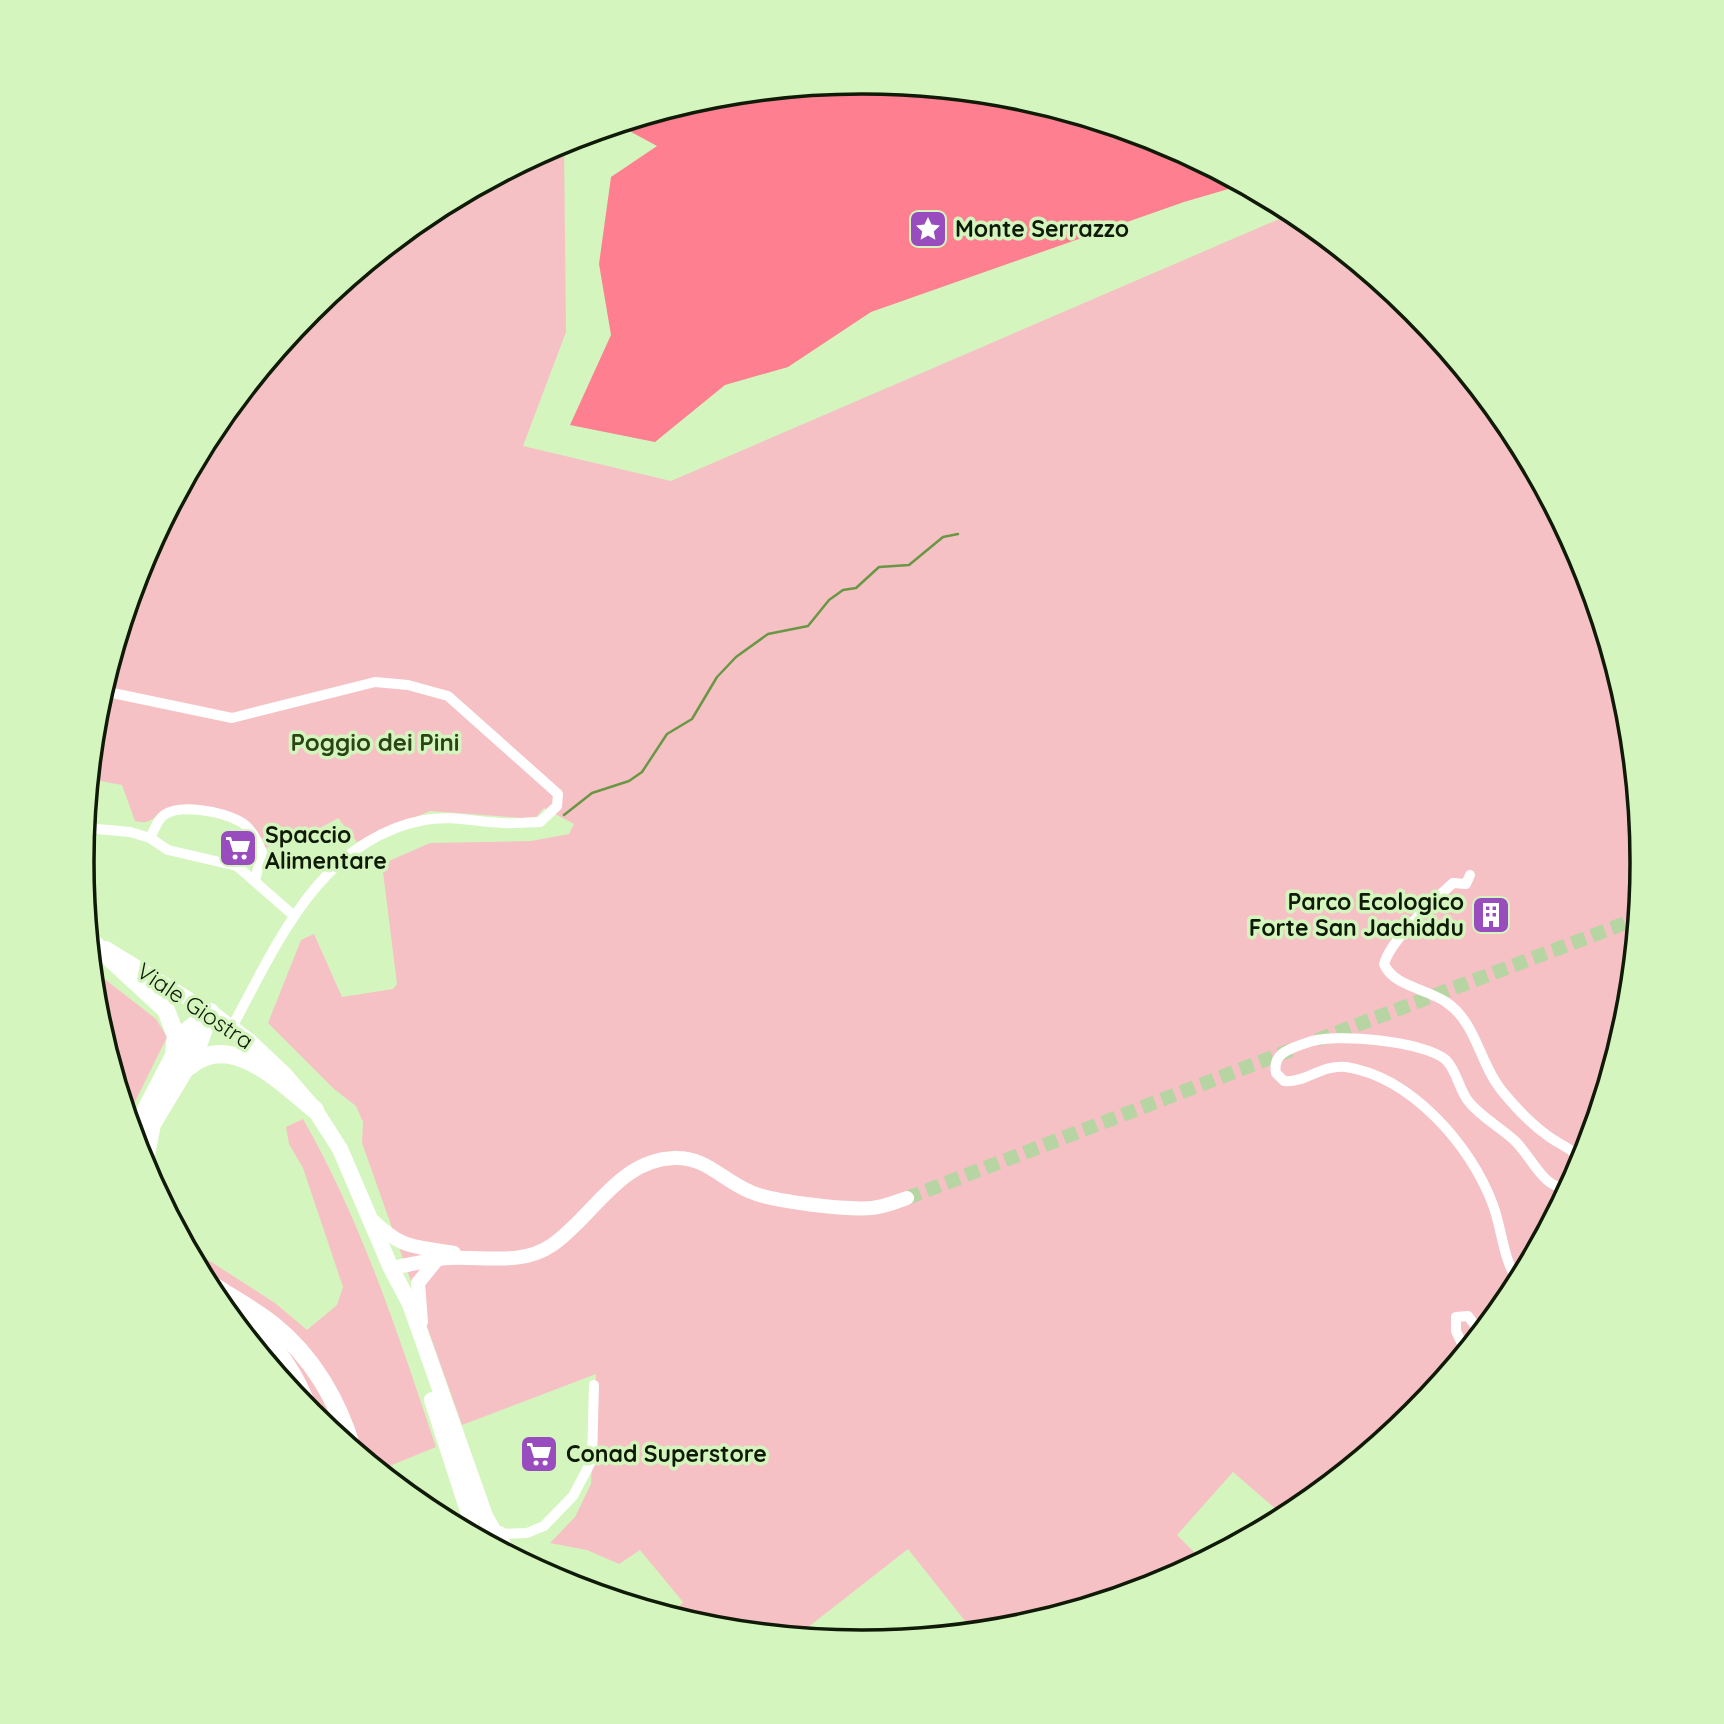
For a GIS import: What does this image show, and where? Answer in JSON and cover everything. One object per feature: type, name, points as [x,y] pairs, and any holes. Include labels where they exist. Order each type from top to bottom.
[{"type":"highway","points":[[100,948],[166,1010],[176,1036],[179,1067],[152,1124],[148,1143]]},
{"type":"highway","points":[[140,1122],[179,1067],[196,1051],[210,1012]]},
{"type":"highway","points":[[179,1067],[209,1054],[233,1054],[282,1083],[315,1110]]},
{"type":"highway","points":[[237,1306],[272,1324],[302,1354],[333,1399],[344,1428]]},
{"type":"highway","points":[[247,1321],[280,1354],[294,1378]]},
{"type":"main road","name":"Viale Giostra","points":[[99,945],[232,1027],[276,1066],[315,1110],[340,1149],[391,1268],[410,1304],[485,1516],[498,1537]]},
{"type":"main road","points":[[371,1219],[400,1244],[476,1257],[512,1258],[544,1250],[562,1237],[627,1175],[643,1164],[682,1158],[701,1162],[744,1189],[772,1198],[863,1209],[907,1198]]},
{"type":"main road","points":[[391,1268],[408,1254],[423,1250]]},
{"type":"main road","points":[[391,1268],[476,1257]]},
{"type":"main road","points":[[427,1355],[419,1314],[418,1283],[426,1269],[435,1261]]},
{"type":"main road","name":"Viale Giostra","points":[[391,1268],[399,1306],[471,1522]]},
{"type":"main road","points":[[484,1530],[496,1533]]},
{"type":"street","points":[[114,693],[232,718],[375,682],[408,685],[448,696],[558,794],[557,806],[540,822],[505,824],[460,818],[423,821],[351,851],[293,915],[232,1027]]},
{"type":"street","points":[[150,838],[160,818],[171,811],[195,810],[238,820],[250,831],[262,852],[255,881]]},
{"type":"street","points":[[95,828],[117,829],[150,838],[168,850],[237,866],[293,915]]},
{"type":"street","points":[[1470,875],[1466,884],[1453,883],[1443,892],[1390,949],[1384,964],[1395,978],[1438,996],[1463,1017],[1487,1069],[1502,1090],[1544,1134],[1572,1152]]},
{"type":"street","points":[[1513,1267],[1482,1180],[1436,1119],[1387,1079],[1372,1072],[1334,1067],[1298,1080],[1284,1081],[1276,1073],[1276,1061],[1283,1052],[1311,1041],[1344,1037],[1379,1040],[1431,1052],[1447,1061],[1465,1096],[1476,1109],[1511,1138],[1544,1178],[1557,1186]]},
{"type":"street","points":[[1461,1341],[1456,1331],[1456,1317],[1468,1317],[1474,1325]]},
{"type":"street","points":[[513,1545],[527,1533],[556,1517],[588,1472],[592,1460],[594,1385]]},
{"type":"street","points":[[496,1533],[527,1533]]},
{"type":"shaded area","points":[[862,94],[912,96],[1012,109],[1061,121],[1156,153],[1230,189],[1184,202],[871,312],[788,367],[725,385],[655,442],[570,425],[611,335],[599,264],[611,177],[657,146],[629,131],[712,109],[762,101]]},
{"type":"shaded area","points":[[564,155],[566,332],[523,446],[671,481],[1280,219],[1329,253],[1368,285],[1405,319],[1439,356],[1471,395],[1527,478],[1571,568],[1603,663],[1623,762],[1630,862],[1623,962],[1615,1012],[1589,1109],[1571,1156],[1527,1246],[1471,1329],[1439,1368],[1405,1405],[1329,1471],[1275,1508],[1233,1472],[1177,1535],[1195,1553],[1109,1589],[1061,1603],[966,1622],[908,1549],[808,1628],[762,1623],[679,1607],[683,1602],[640,1550],[619,1564],[587,1550],[550,1543],[575,1517],[591,1484],[596,1374],[462,1425],[362,1143],[363,1122],[356,1106],[334,1089],[268,1023],[301,940],[314,934],[342,997],[393,989],[397,984],[382,864],[430,843],[531,841],[569,834],[574,824],[544,808],[536,817],[522,818],[430,811],[357,842],[338,818],[312,831],[265,848],[244,820],[164,810],[147,821],[135,821],[122,785],[99,781],[109,712],[135,615],[174,523],[197,478],[224,436],[285,356],[319,319],[356,285],[436,224],[478,197],[523,174]]},
{"type":"shaded area","points":[[104,978],[156,1019],[167,1037],[134,1104],[109,1012]]},
{"type":"shaded area","points":[[303,1119],[343,1198],[393,1321],[436,1447],[389,1466],[319,1405],[285,1368],[253,1329],[204,1258],[275,1303],[307,1330],[337,1305],[343,1287],[303,1168],[289,1144],[286,1127]]},
{"type":"waterway","points":[[564,815],[592,793],[629,781],[642,772],[667,734],[692,719],[717,677],[736,657],[768,634],[808,626],[829,600],[843,590],[856,588],[879,567],[909,565],[943,537],[958,534]]},
{"type":"tunnel","points":[[1317,1040],[1627,922]]},
{"type":"tunnel","points":[[907,1198],[1291,1050]]},
{"type":"place","name":"Monte Serrazzo","points":[[928,229]]},
{"type":"place","name":"Spaccio Alimentare","points":[[238,848]]},
{"type":"place","name":"Parco Ecologico Forte San Jachiddu","points":[[1491,915]]},
{"type":"place","name":"Conad Superstore","points":[[539,1454]]},
{"type":"district","name":"Poggio dei Pini","points":[[375,743]]}]
